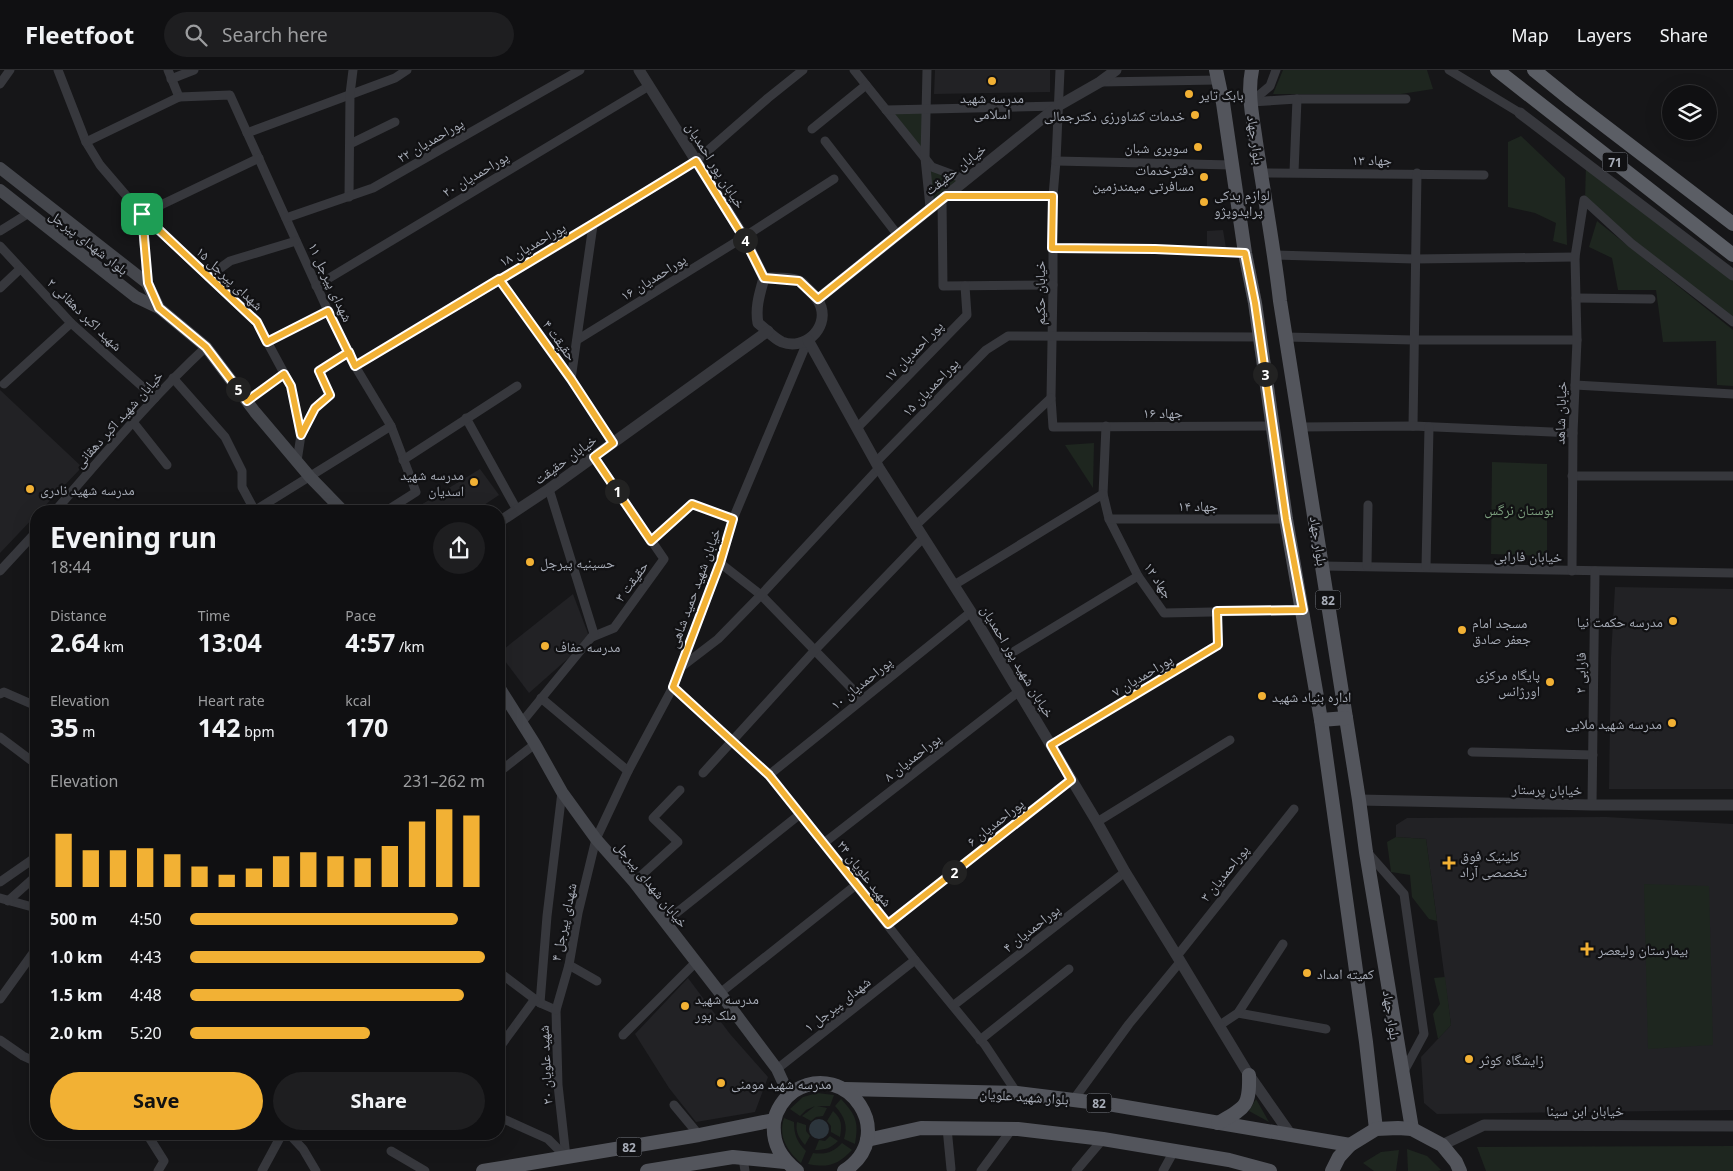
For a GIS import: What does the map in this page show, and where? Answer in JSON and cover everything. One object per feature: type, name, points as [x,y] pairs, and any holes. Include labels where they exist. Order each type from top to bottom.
[{"type":"highway","name":"71","points":[[1497,70],[1733,255]]},
{"type":"highway","name":"71","points":[[1534,70],[1733,224]]},
{"type":"main road","name":"بلوار جهاد","points":[[1252,70],[1251,102],[1260,173],[1275,255],[1300,427],[1360,800],[1366,852],[1412,1129]]},
{"type":"main road","name":"بلوار جهاد","points":[[1217,75],[1260,337],[1286,519],[1321,720],[1365,1032],[1376,1130]]},
{"type":"main road","name":"بلوار شهدای پیرجل","points":[[0,168],[148,283],[159,308]]},
{"type":"main road","name":"بلوار شهدای پیرجل","points":[[0,190],[136,297],[159,308]]},
{"type":"main road","points":[[159,308],[206,347],[297,462],[337,505]]},
{"type":"main road","name":"خیابان شهدای پیرجل","points":[[505,696],[536,744],[562,792],[596,839],[634,882],[777,1069],[789,1095]]},
{"type":"main road","points":[[1321,720],[1346,718]]},
{"type":"main road","points":[[1218,1122],[1239,1111],[1248,1101],[1249,1075]]},
{"type":"main road","name":"82","points":[[789,1095],[802,1087],[816,1083],[831,1084],[845,1089]]},
{"type":"main road","points":[[845,1089],[864,1111],[868,1126],[867,1140],[862,1154],[851,1169]]},
{"type":"main road","name":"بلوار شهید علویان","points":[[845,1089],[1017,1093],[1074,1099],[1350,1145]]},
{"type":"main road","points":[[789,1095],[780,1106],[774,1120],[774,1135],[777,1149],[785,1162],[797,1171]]},
{"type":"main road","name":"82","points":[[483,1171],[700,1135],[774,1120]]},
{"type":"main road","points":[[867,1140],[921,1128],[1012,1129],[1174,1151],[1229,1160],[1270,1171]]},
{"type":"main road","points":[[1332,1171],[1339,1157],[1350,1145],[1376,1130],[1412,1129],[1442,1145],[1456,1162],[1460,1171]]},
{"type":"main road","name":"82","points":[[647,1171],[733,1157],[744,1164],[785,1162]]},
{"type":"street","points":[[0,84],[10,70]]},
{"type":"street","name":"شهدای پیرجل ۱۵","points":[[58,70],[86,142],[100,165],[142,214],[257,322],[291,386],[301,435],[297,462]]},
{"type":"street","points":[[86,142],[179,97],[168,70]]},
{"type":"street","points":[[171,79],[194,70]]},
{"type":"street","points":[[350,197],[350,94],[353,70]]},
{"type":"street","points":[[247,133],[395,78],[407,70]]},
{"type":"street","name":"پوراحمدیان ۲۲","points":[[286,218],[373,188],[580,70]]},
{"type":"street","name":"خیابان پور احمدیان","points":[[641,70],[649,86],[744,238],[764,278]]},
{"type":"street","name":"پوراحمدیان ۱۸","points":[[355,366],[593,225],[696,161],[803,70]]},
{"type":"street","points":[[854,70],[932,167],[967,180]]},
{"type":"street","points":[[927,70],[924,158],[930,208]]},
{"type":"street","name":"خیابان حکیم","points":[[1053,427],[1051,398],[1053,196],[1060,70]]},
{"type":"street","name":"خیابان حقیقت","points":[[818,299],[1058,106],[1100,82],[1116,70]]},
{"type":"street","points":[[1251,102],[1270,86],[1276,70]]},
{"type":"street","points":[[1449,70],[1520,112],[1733,275]]},
{"type":"street","points":[[1100,82],[1217,75]]},
{"type":"street","points":[[812,130],[866,85]]},
{"type":"street","name":"پوراحمدیان ۲۰","points":[[316,286],[649,86]]},
{"type":"street","name":"شهدای پیرجل ۱۱","points":[[179,97],[230,95],[328,311],[355,366],[390,426],[416,492],[395,505]]},
{"type":"street","points":[[1251,102],[1297,99],[1406,99]]},
{"type":"street","points":[[1294,172],[1297,99]]},
{"type":"street","points":[[886,110],[1058,106]]},
{"type":"street","points":[[350,144],[395,122]]},
{"type":"street","points":[[826,142],[897,234]]},
{"type":"street","points":[[148,283],[142,214],[260,158]]},
{"type":"street","points":[[1056,161],[1232,165]]},
{"type":"street","name":"جهاد ۱۳","points":[[1260,173],[1484,175]]},
{"type":"street","points":[[1413,426],[1414,259],[1417,173]]},
{"type":"street","name":"پوراحمدیان ۱۶","points":[[577,340],[744,238],[834,179]]},
{"type":"street","points":[[1053,196],[944,198],[943,286],[1053,285]]},
{"type":"street","name":"خیابان شاهد","points":[[1572,571],[1572,476],[1577,340],[1575,257],[1584,200],[1631,243],[1733,322]]},
{"type":"street","points":[[0,232],[29,213]]},
{"type":"street","points":[[571,379],[593,225]]},
{"type":"street","points":[[208,277],[230,261],[296,241]]},
{"type":"street","name":"شهید اکبر دهقانی ۲","points":[[0,246],[71,323],[155,398]]},
{"type":"street","points":[[1052,248],[1155,249],[1245,253]]},
{"type":"street","points":[[1275,255],[1414,259],[1575,257]]},
{"type":"street","points":[[0,288],[20,269]]},
{"type":"street","points":[[764,278],[799,281],[818,299],[822,316],[820,325],[816,333],[808,340],[792,344],[783,342],[758,323],[756,313],[764,278]]},
{"type":"street","name":"حقیقت ۴","points":[[499,279],[571,379],[613,443]]},
{"type":"street","name":"پور احمدیان ۱۷","points":[[857,428],[967,316],[965,286]]},
{"type":"street","points":[[1576,298],[1651,298]]},
{"type":"street","points":[[267,342],[328,311]]},
{"type":"street","points":[[4,384],[71,323]]},
{"type":"street","name":"خیابان حقیقت","points":[[505,518],[549,490],[768,331]]},
{"type":"street","points":[[1053,335],[1260,337]]},
{"type":"street","name":"پوراحمدیان ۱۵","points":[[680,668],[718,639],[761,595],[877,465],[986,350],[1008,336],[1053,335]]},
{"type":"street","points":[[1286,337],[1413,340],[1577,340]]},
{"type":"street","name":"خیابان شهید پور احمدیان","points":[[808,340],[877,465],[971,612],[1125,872],[1249,1075],[1291,1135]]},
{"type":"street","name":"خیابان شهید حمید شاهی","points":[[596,839],[628,771],[673,687],[720,563],[733,519],[808,340]]},
{"type":"street","name":"خیابان شهید اکبر دهقانی","points":[[60,505],[173,378],[206,347]]},
{"type":"street","points":[[301,435],[315,408],[330,395],[319,371],[349,352]]},
{"type":"street","points":[[247,401],[284,374]]},
{"type":"street","points":[[173,378],[225,437],[242,471],[242,487],[252,505]]},
{"type":"street","points":[[1575,385],[1733,394]]},
{"type":"street","points":[[403,460],[517,386]]},
{"type":"street","points":[[915,526],[1051,398]]},
{"type":"street","points":[[466,418],[518,510]]},
{"type":"street","points":[[133,422],[168,465]]},
{"type":"street","points":[[265,505],[390,426]]},
{"type":"street","name":"جهاد ۱۲","points":[[1106,426],[1103,494],[1109,519],[1138,576],[1164,613],[1303,610]]},
{"type":"street","name":"جهاد ۱۶","points":[[1053,427],[1272,426]]},
{"type":"street","points":[[1300,427],[1413,426],[1573,433]]},
{"type":"street","points":[[1426,567],[1429,427]]},
{"type":"street","name":"حقیقت ۳","points":[[593,635],[614,628],[664,559],[594,457]]},
{"type":"street","points":[[1572,476],[1733,476]]},
{"type":"street","points":[[522,722],[593,635],[549,490]]},
{"type":"street","points":[[954,585],[1103,494]]},
{"type":"street","points":[[651,541],[692,504],[733,519]]},
{"type":"street","points":[[1367,566],[1368,505]]},
{"type":"street","name":"جهاد ۱۴","points":[[1109,519],[1286,519]]},
{"type":"street","points":[[0,571],[30,538]]},
{"type":"street","points":[[703,773],[815,650],[923,538]]},
{"type":"street","points":[[720,563],[761,595],[862,700]]},
{"type":"street","name":"خیابان فارابی","points":[[1323,566],[1733,573]]},
{"type":"street","name":"فارابی ۲","points":[[1592,805],[1595,571]]},
{"type":"street","points":[[1000,660],[1138,576]]},
{"type":"street","name":"پوراحمدیان ۷","points":[[1051,745],[1218,645],[1217,611]]},
{"type":"street","name":"پوراحمدیان ۱۰","points":[[769,775],[971,612]]},
{"type":"street","name":"شهید علویان ۲۴","points":[[673,687],[769,775],[915,960],[954,1005],[985,1045],[1017,1093]]},
{"type":"street","name":"پوراحمدیان ۸","points":[[824,843],[1018,692]]},
{"type":"street","points":[[2,693],[30,704]]},
{"type":"street","points":[[541,698],[628,771]]},
{"type":"street","points":[[0,737],[30,760]]},
{"type":"street","points":[[1097,822],[1230,740]]},
{"type":"street","points":[[505,767],[536,744]]},
{"type":"street","points":[[1472,752],[1593,755]]},
{"type":"street","name":"پوراحمدیان ۶","points":[[888,924],[1071,780]]},
{"type":"street","points":[[634,882],[678,842],[652,818],[680,790]]},
{"type":"street","points":[[505,1041],[537,1001],[562,792]]},
{"type":"street","name":"خیابان پرستار","points":[[1360,800],[1592,805],[1733,805]]},
{"type":"street","name":"پوراحمدیان ۳","points":[[1074,1099],[1129,1024],[1294,809]]},
{"type":"street","points":[[665,922],[799,814]]},
{"type":"street","name":"شهدای پیرجل ۴","points":[[556,1010],[569,965],[578,913],[596,839]]},
{"type":"street","points":[[1366,852],[1404,894],[1424,1034],[1403,1074]]},
{"type":"street","points":[[0,882],[30,861]]},
{"type":"street","name":"پوراحمدیان ۴","points":[[954,1005],[1125,872]]},
{"type":"street","points":[[4,899],[30,880]]},
{"type":"street","points":[[720,994],[856,885]]},
{"type":"street","points":[[4,899],[30,906]]},
{"type":"street","points":[[1220,1025],[1238,1013],[1283,944]]},
{"type":"street","points":[[0,999],[30,958]]},
{"type":"street","name":"شهدای ‍‍‍‍‍‍پیرجل ۱","points":[[777,1069],[915,960]]},
{"type":"street","points":[[623,1035],[696,962]]},
{"type":"street","points":[[569,965],[597,982]]},
{"type":"street","points":[[980,1040],[1069,969]]},
{"type":"street","name":"شهید علویان ۲۰","points":[[505,977],[537,1001],[556,1010],[558,1085],[566,1157]]},
{"type":"street","points":[[1238,1013],[1326,1029]]},
{"type":"street","points":[[0,1040],[30,1059]]},
{"type":"street","points":[[674,1105],[700,1135]]},
{"type":"street","points":[[505,1120],[548,1140],[566,1157]]},
{"type":"street","name":"خیابان ابن سینا","points":[[1442,1145],[1484,1125],[1733,1126]]},
{"type":"street","points":[[947,1128],[951,1169]]},
{"type":"street","points":[[980,1171],[1012,1129]]},
{"type":"street","points":[[151,1140],[164,1161],[158,1171]]},
{"type":"street","points":[[262,1171],[279,1140]]},
{"type":"street","points":[[295,1140],[303,1149],[316,1171]]},
{"type":"street","points":[[1076,1171],[1104,1140]]},
{"type":"street","points":[[390,1150],[425,1171]]},
{"type":"street","points":[[1163,1171],[1174,1151]]},
{"type":"shaded area","name":"مدرسه شهید اسلامی","points":[[935,70],[1050,70],[1050,92],[934,94]]},
{"type":"shaded area","points":[[1223,230],[1226,248],[1207,247],[1207,231]]},
{"type":"shaded area","name":"مدرسه شهید نادری","points":[[0,390],[82,467],[46,505],[30,505],[30,521],[0,553]]},
{"type":"shaded area","name":"مدرسه شهید اسدیان","points":[[480,469],[499,495],[484,505],[421,505]]},
{"type":"shaded area","name":"مدرسه شهید ملایی","points":[[1615,587],[1733,589],[1733,789],[1609,789],[1611,657]]},
{"type":"shaded area","name":"مدرسه عفاف","points":[[573,594],[590,639],[529,693],[505,661],[505,648]]},
{"type":"shaded area","name":"بیمارستان ولیعصر","points":[[1606,817],[1733,824],[1733,1110],[1437,1114],[1424,1103],[1421,1057],[1451,1025],[1426,839],[1396,837],[1396,825],[1407,818]]},
{"type":"shaded area","points":[[688,978],[730,1034],[768,1077],[755,1112],[696,1122],[669,1088],[635,1034]]},
{"type":"shaded area","points":[[815,1119],[823,1119],[829,1125],[829,1133],[823,1139],[815,1139],[809,1133],[809,1125]]},
{"type":"green space","points":[[1283,70],[1427,70],[1433,89],[1401,94],[1273,94]]},
{"type":"green space","points":[[888,111],[925,111],[923,155]]},
{"type":"green space","points":[[1521,136],[1565,178],[1567,245],[1553,241],[1556,223],[1535,213],[1508,207],[1508,142]]},
{"type":"green space","points":[[925,160],[965,180],[931,206]]},
{"type":"green space","points":[[1586,164],[1733,276],[1733,321],[1585,200]]},
{"type":"green space","points":[[1597,221],[1733,330],[1733,386],[1717,385],[1716,341],[1663,342],[1656,290],[1618,290],[1612,258],[1589,247]]},
{"type":"green space","points":[[1094,443],[1093,488],[1065,445]]},
{"type":"green space","name":"بوستان نرگس","points":[[1492,462],[1547,464],[1547,556],[1491,554]]},
{"type":"green space","points":[[1396,837],[1426,839],[1437,921],[1429,919],[1412,897],[1410,875],[1391,872],[1387,842]]},
{"type":"green space","points":[[1644,884],[1709,886],[1713,1045],[1648,1049]]},
{"type":"green space","points":[[1445,977],[1451,1025],[1438,1039],[1433,1014],[1440,1004],[1434,978]]},
{"type":"green space","points":[[817,1093],[834,1095],[830,1106],[817,1106],[827,1108],[823,1116],[816,1117],[811,1121],[802,1116],[815,1106],[806,1110],[800,1116],[790,1109],[803,1097]]},
{"type":"green space","points":[[841,1099],[855,1119],[857,1130],[855,1144],[844,1139],[845,1122],[835,1106]]},
{"type":"green space","points":[[1256,1099],[1269,1122],[1249,1111]]},
{"type":"green space","points":[[833,1111],[841,1123],[840,1137],[831,1132],[831,1126],[827,1121]]},
{"type":"green space","points":[[784,1118],[794,1122],[797,1138],[806,1151],[801,1163],[785,1143],[782,1131]]},
{"type":"green space","points":[[797,1122],[806,1125],[806,1131],[810,1136],[805,1145],[798,1135]]},
{"type":"green space","points":[[830,1136],[838,1141],[828,1148],[815,1150],[819,1140],[825,1141]]},
{"type":"green space","points":[[842,1143],[852,1150],[842,1159],[832,1164],[821,1166],[808,1164],[813,1153],[829,1152],[836,1149]]},
{"type":"green space","points":[[1733,1146],[1733,1171],[1486,1171],[1477,1147]]},
{"type":"green space","points":[[1407,1149],[1427,1156],[1441,1170],[1408,1171]]},
{"type":"green space","points":[[1399,1150],[1396,1171],[1374,1171],[1363,1163],[1381,1152]]},
{"type":"place","name":"مدرسه شهید اسلامی","points":[[992,81]]},
{"type":"place","name":"بابک تایر","points":[[1189,94]]},
{"type":"place","name":"خدمات کشاورزی دکترجمالی","points":[[1195,115]]},
{"type":"place","name":"سوپری شبان","points":[[1198,147]]},
{"type":"place","name":"دفترخدمات مسافرتی میمندزمین","points":[[1204,177]]},
{"type":"place","name":"لوازم یدکی پرایدوپژو","points":[[1204,202]]},
{"type":"place","name":"مدرسه شهید اسدیان","points":[[474,482]]},
{"type":"place","name":"مدرسه شهید نادری","points":[[30,489]]},
{"type":"place","name":"حسینیه پیرجل","points":[[530,562]]},
{"type":"place","name":"مدرسه حکمت نیا","points":[[1673,621]]},
{"type":"place","name":"مسجد امام جعفر صادق","points":[[1462,630]]},
{"type":"place","name":"مدرسه عفاف","points":[[545,646]]},
{"type":"place","name":"پایگاه مرکزی اورژانس","points":[[1550,682]]},
{"type":"place","name":"اداره بنیاد شهید","points":[[1262,696]]},
{"type":"place","name":"مدرسه شهید ملایی","points":[[1672,723]]},
{"type":"place","name":"کلینیک فوق تخصصی آراد","points":[[1449,863]]},
{"type":"place","name":"بیمارستان ولیعصر","points":[[1587,949]]},
{"type":"place","name":"کمیته امداد","points":[[1307,973]]},
{"type":"place","name":"مدرسه شهید ملک پور","points":[[685,1006]]},
{"type":"place","name":"زایشگاه کوثر","points":[[1469,1059]]},
{"type":"place","name":"مدرسه شهید مومنی","points":[[721,1083]]},
{"type":"route","points":[[142,214],[148,283],[159,308],[206,347],[247,401],[284,374],[291,386],[301,435],[315,408],[330,395],[319,371],[349,352],[355,366],[499,279],[593,225],[696,161],[744,238],[764,278],[799,281],[818,299],[946,196],[1053,196],[1052,248],[1155,249],[1245,253],[1255,303],[1286,519],[1303,610],[1217,611],[1218,645],[1051,745],[1071,780],[888,924],[769,775],[673,687],[720,563],[733,519],[692,504],[651,541],[594,457],[613,443],[571,379],[499,279],[403,337],[355,366],[349,352],[328,311],[267,342],[257,322],[142,214]]}]
